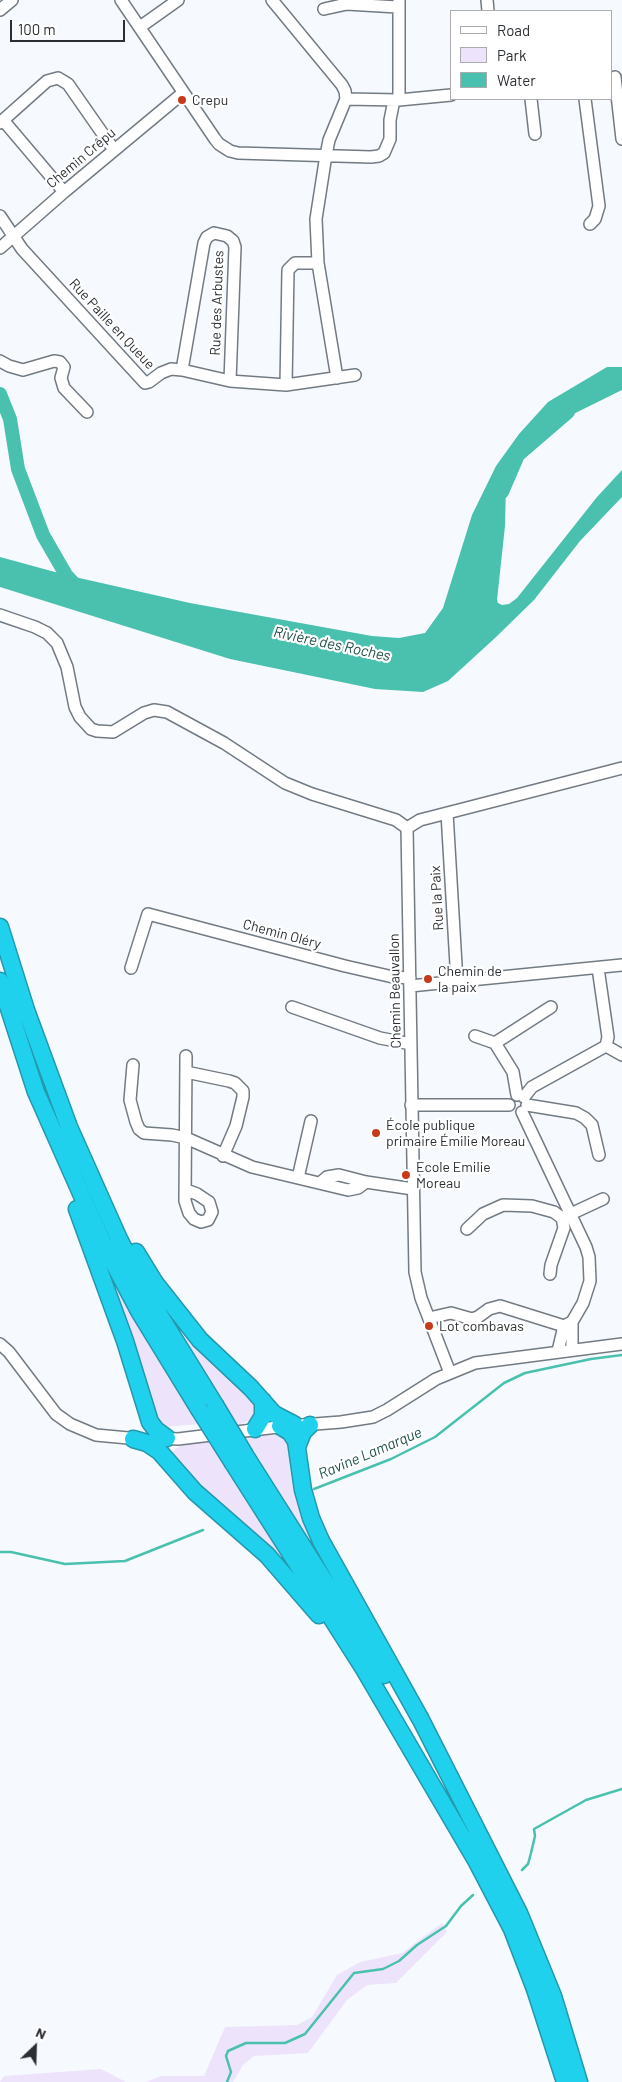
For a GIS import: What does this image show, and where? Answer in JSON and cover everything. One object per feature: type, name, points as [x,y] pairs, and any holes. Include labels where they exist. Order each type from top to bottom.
[{"type":"highway","points":[[0,927],[26,1010],[69,1127],[133,1269],[207,1407]]},
{"type":"highway","points":[[0,981],[36,1092],[125,1341],[148,1413],[153,1426],[172,1438],[168,1455],[178,1475]]},
{"type":"highway","points":[[36,1092],[118,1273],[207,1407],[239,1459],[477,1862],[512,1929],[535,1989],[565,2082]]},
{"type":"highway","points":[[69,1127],[134,1249],[155,1283],[200,1340],[252,1388],[280,1419],[296,1425]]},
{"type":"highway","points":[[255,1429],[263,1416],[263,1402]]},
{"type":"highway","points":[[133,1439],[146,1428],[148,1413]]},
{"type":"highway","points":[[296,1425],[290,1432],[298,1447]]},
{"type":"highway","points":[[296,1425],[300,1437],[298,1447],[299,1469],[311,1518],[321,1541],[421,1720],[510,1894],[553,1996],[579,2082]]},
{"type":"highway","points":[[133,1439],[154,1446],[178,1475],[267,1555],[314,1607],[417,1762]]},
{"type":"highway","points":[[239,1459],[368,1650],[469,1816]]},
{"type":"street","points":[[0,10],[12,0]]},
{"type":"street","points":[[121,0],[219,144],[230,151],[238,153],[371,157],[384,153],[390,139],[390,120],[396,100],[398,3],[347,4],[324,9]]},
{"type":"street","points":[[140,27],[178,0]]},
{"type":"street","points":[[272,0],[342,85],[346,99],[329,140],[316,219],[318,263],[338,378]]},
{"type":"street","points":[[616,77],[622,139]]},
{"type":"street","points":[[64,192],[1,122],[47,82],[58,78],[68,84],[114,150]]},
{"type":"street","name":"Chemin Crêpu","points":[[0,248],[183,93]]},
{"type":"street","points":[[346,99],[396,100],[450,95]]},
{"type":"street","points":[[531,100],[535,134]]},
{"type":"street","points":[[586,100],[599,206],[595,219],[590,224]]},
{"type":"street","points":[[0,216],[14,236]]},
{"type":"street","name":"Rue des Arbustes","points":[[182,370],[204,243],[207,237],[214,233],[227,236],[233,241],[235,247],[230,381]]},
{"type":"street","name":"Rue Paille en Queue","points":[[14,236],[22,249],[141,380],[149,382],[166,369],[182,370],[230,381],[286,385],[355,375]]},
{"type":"street","points":[[286,385],[288,270],[295,263],[318,263]]},
{"type":"street","points":[[0,361],[23,370],[54,361],[60,362],[64,367],[61,378],[64,388],[87,412]]},
{"type":"street","points":[[0,615],[35,627],[47,633],[57,642],[67,667],[75,707],[80,717],[91,729],[97,732],[113,732],[144,713],[154,710],[167,712],[224,743],[285,783],[312,794],[396,820],[406,828],[420,820],[622,768]]},
{"type":"street","name":"Rue la Paix","points":[[447,813],[457,982]]},
{"type":"street","name":"Chemin Beauvallon","points":[[406,828],[415,1272],[421,1298],[450,1373]]},
{"type":"street","name":"Chemin Oléry","points":[[132,968],[148,914],[410,982]]},
{"type":"street","points":[[410,982],[457,982],[622,965]]},
{"type":"street","points":[[411,1105],[510,1105],[516,1113],[532,1087],[606,1046],[608,1037],[598,968]]},
{"type":"street","points":[[292,1007],[380,1038],[411,1044]]},
{"type":"street","points":[[495,1043],[550,1008]]},
{"type":"street","points":[[475,1036],[495,1043],[512,1072],[567,1216],[586,1247],[590,1266],[590,1281],[587,1293],[568,1324],[558,1351]]},
{"type":"street","points":[[606,1046],[622,1055]]},
{"type":"street","points":[[186,1056],[186,1190]]},
{"type":"street","points":[[133,1065],[130,1100],[140,1129],[151,1135],[172,1135],[186,1138],[252,1168],[320,1183],[327,1177],[340,1175],[366,1182],[413,1189]]},
{"type":"street","points":[[186,1072],[229,1081],[235,1083],[243,1091],[236,1126],[223,1156]]},
{"type":"street","points":[[523,1102],[576,1113],[586,1118],[592,1125],[599,1155]]},
{"type":"street","points":[[298,1178],[312,1120]]},
{"type":"street","points":[[467,1229],[483,1214],[502,1205],[532,1206],[567,1216],[603,1199]]},
{"type":"street","points":[[550,1274],[551,1265],[567,1216]]},
{"type":"street","points":[[429,1318],[451,1313],[472,1319],[478,1317],[489,1308],[500,1306],[568,1324]]},
{"type":"street","points":[[568,1324],[572,1349]]},
{"type":"street","points":[[0,1344],[9,1352],[56,1414],[63,1419],[79,1429],[96,1435],[133,1439],[172,1438],[352,1421],[373,1417],[436,1378],[475,1363],[622,1344]]},
{"type":"green space","points":[[106,1259],[201,1424],[162,1427],[156,1421],[116,1289],[102,1261]]},
{"type":"green space","points":[[164,1303],[248,1392],[258,1409],[249,1421],[238,1425]]},
{"type":"green space","points":[[244,1435],[284,1435],[289,1439],[356,1614]]},
{"type":"green space","points":[[210,1438],[292,1570],[290,1572],[174,1460],[172,1452],[184,1443]]},
{"type":"green space","points":[[442,1923],[447,1932],[396,1983],[367,1985],[347,2000],[308,2053],[254,2056],[243,2065],[233,2082],[145,2082],[162,2076],[204,2076],[225,2027],[297,2025],[312,2017],[337,1975],[360,1962],[402,1953]]},
{"type":"green space","points":[[101,2069],[126,2082],[0,2082],[4,2076]]},
{"type":"water","name":"Rivière des Roches","points":[[607,367],[622,367],[622,390],[551,425],[518,455],[510,469],[506,484],[505,526],[498,603],[502,605],[509,604],[517,598],[597,497],[622,470],[622,497],[580,541],[534,600],[448,681],[423,692],[375,689],[230,659],[0,587],[0,557],[66,575],[190,603],[372,636],[399,638],[425,633],[443,608],[472,515],[496,466],[519,434],[548,402]]},
{"type":"waterway","points":[[0,394],[10,419],[18,469],[43,535],[66,575],[78,588]]},
{"type":"waterway","points":[[502,492],[518,455],[568,412]]},
{"type":"waterway","name":"Ravine Lamarque","points":[[314,1489],[391,1459],[435,1437],[504,1383],[525,1373],[591,1359],[622,1355]]},
{"type":"waterway","name":"Ravine Lamarque","points":[[0,1552],[11,1552],[65,1564],[125,1561],[203,1530]]},
{"type":"waterway","points":[[522,1870],[528,1864],[535,1836],[534,1829],[586,1800],[622,1789]]},
{"type":"waterway","points":[[227,2082],[231,2072],[226,2056],[228,2051],[246,2043],[285,2043],[305,2034],[354,1973],[383,1969],[399,1961],[417,1945],[446,1926],[461,1906],[473,1895]]},
{"type":"place","name":"Crepu","points":[[182,100]]},
{"type":"place","name":"Chemin de la paix","points":[[428,979]]},
{"type":"place","name":"École publique primaire Émilie Moreau","points":[[376,1133]]},
{"type":"place","name":"Ecole Emilie Moreau","points":[[406,1175]]},
{"type":"place","name":"Lot combavas","points":[[429,1326]]}]
